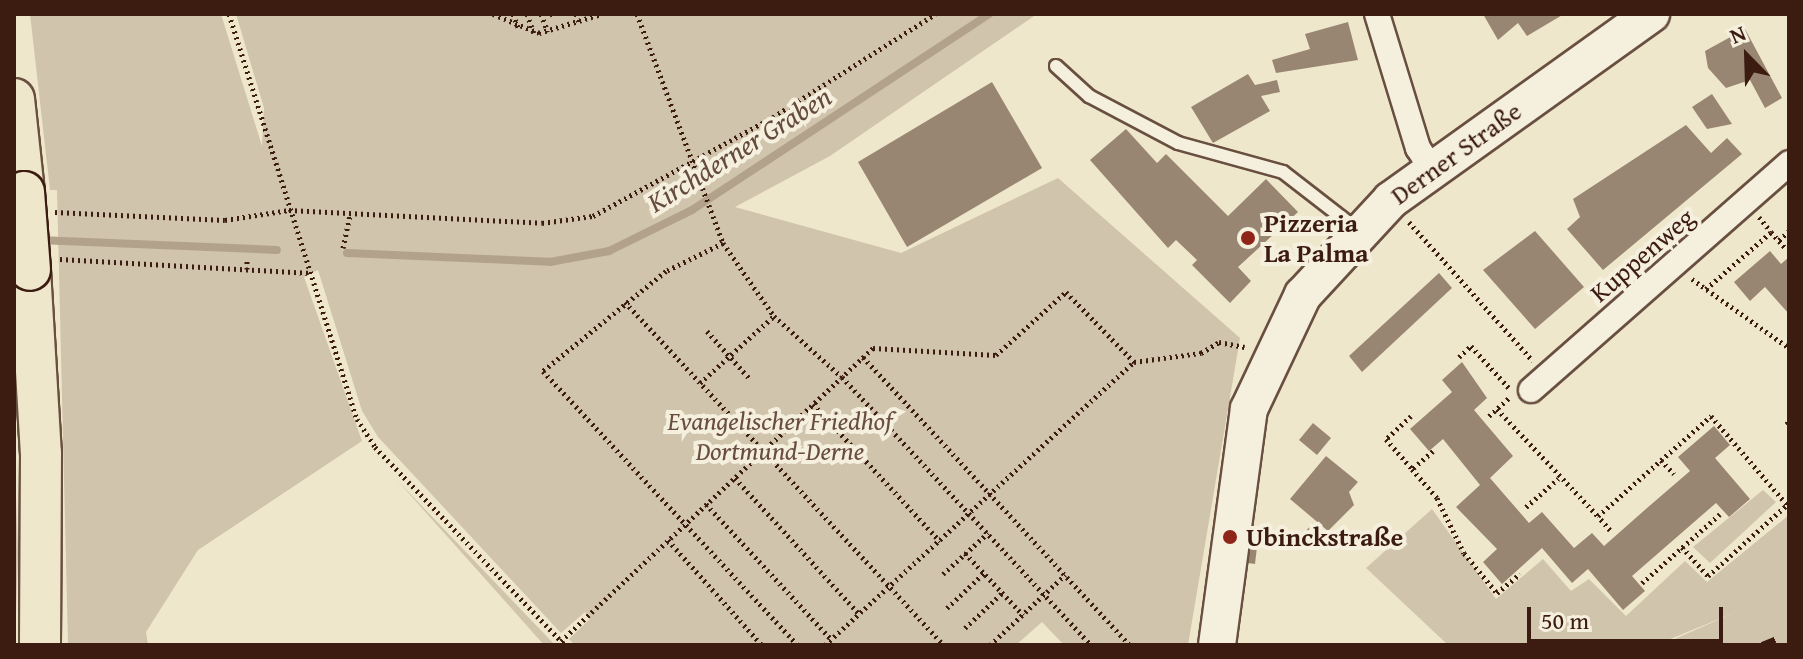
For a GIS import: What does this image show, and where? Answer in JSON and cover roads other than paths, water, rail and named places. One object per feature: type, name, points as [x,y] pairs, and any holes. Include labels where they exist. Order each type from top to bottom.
[{"type":"main road","name":"Derner Straße","points":[[1217,645],[1249,409],[1303,295],[1359,231],[1431,168],[1651,14]]},
{"type":"main road","points":[[14,99],[33,201],[37,264],[41,453],[40,645]]},
{"type":"street","points":[[1377,14],[1418,148],[1431,168]]},
{"type":"street","name":"Kuppenweg","points":[[1539,383],[1789,163]]},
{"type":"lane","points":[[1056,66],[1089,96],[1178,143],[1283,172],[1359,231]]},
{"type":"waterway","name":"Kirchderner Graben","points":[[347,253],[550,262],[609,251],[692,210],[989,14]]},
{"type":"waterway","name":"Kirchderner Graben","points":[[39,240],[277,250]]},
{"type":"railway","points":[[1762,645],[1789,634]]},
{"type":"place","name":"Pizzeria La Palma","points":[[1248,238]]},
{"type":"place","name":"Ubinckstraße","points":[[1230,537]]},
{"type":"park label","name":"Evangelischer Friedhof Dortmund-Derne","points":[[780,436]]}]
